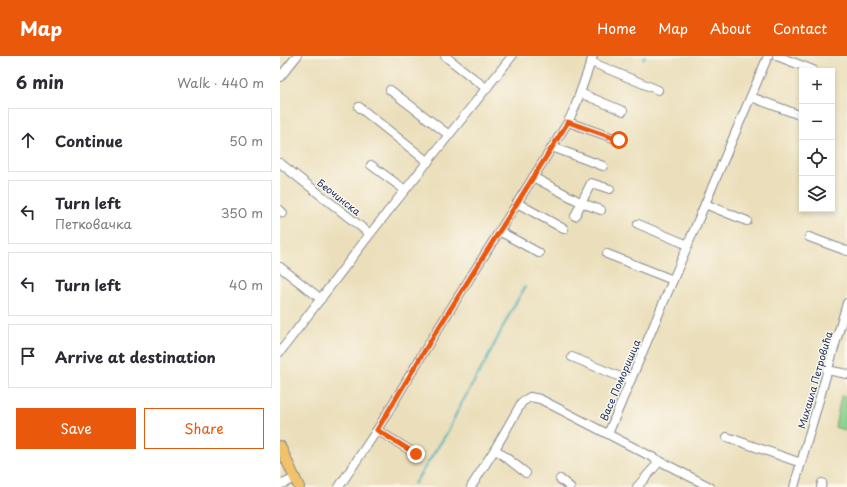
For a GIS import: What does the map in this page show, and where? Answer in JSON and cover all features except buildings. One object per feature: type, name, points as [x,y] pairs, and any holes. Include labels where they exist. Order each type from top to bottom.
[{"type":"main road","points":[[280,446],[297,482]]},
{"type":"street","points":[[280,77],[297,56]]},
{"type":"street","points":[[445,56],[487,89]]},
{"type":"street","points":[[281,348],[512,56]]},
{"type":"street","name":"Васе Поморишца","points":[[710,487],[608,434],[768,56]]},
{"type":"street","points":[[777,56],[808,68]]},
{"type":"street","points":[[340,487],[568,122],[575,107],[592,59],[658,90]]},
{"type":"street","points":[[390,90],[449,135]]},
{"type":"street","points":[[580,92],[623,111]]},
{"type":"street","points":[[751,97],[799,115]]},
{"type":"street","points":[[359,106],[428,162]]},
{"type":"street","points":[[568,122],[619,140]]},
{"type":"street","points":[[552,147],[603,166]]},
{"type":"street","name":"Беочинска","points":[[280,163],[370,234]]},
{"type":"street","points":[[371,165],[406,190]]},
{"type":"street","points":[[533,177],[582,203],[602,210]]},
{"type":"street","points":[[575,216],[591,182],[610,190]]},
{"type":"street","points":[[517,203],[564,229]]},
{"type":"street","points":[[705,204],[747,221]]},
{"type":"street","points":[[638,224],[688,245]]},
{"type":"street","points":[[499,231],[539,253]]},
{"type":"street","points":[[809,237],[847,251]]},
{"type":"street","points":[[607,254],[673,280]]},
{"type":"street","points":[[280,267],[321,299]]},
{"type":"street","name":"Михаила Петровића","points":[[794,487],[828,370],[845,319],[847,303]]},
{"type":"street","points":[[572,357],[630,381]]},
{"type":"street","points":[[828,370],[847,374]]},
{"type":"street","points":[[471,487],[522,402],[530,397],[540,399],[608,434]]},
{"type":"street","points":[[377,430],[416,454]]},
{"type":"street","points":[[727,437],[801,464]]},
{"type":"street","points":[[495,449],[526,473]]},
{"type":"street","points":[[637,487],[660,462]]},
{"type":"street","points":[[560,479],[570,487]]},
{"type":"street","points":[[280,486],[297,482]]},
{"type":"green space","points":[[841,396],[847,397],[847,431],[835,427]]},
{"type":"waterway","points":[[414,484],[447,433],[460,406],[525,287]]},
{"type":"route","points":[[416,454],[377,430],[431,340],[568,122],[619,140]]}]
